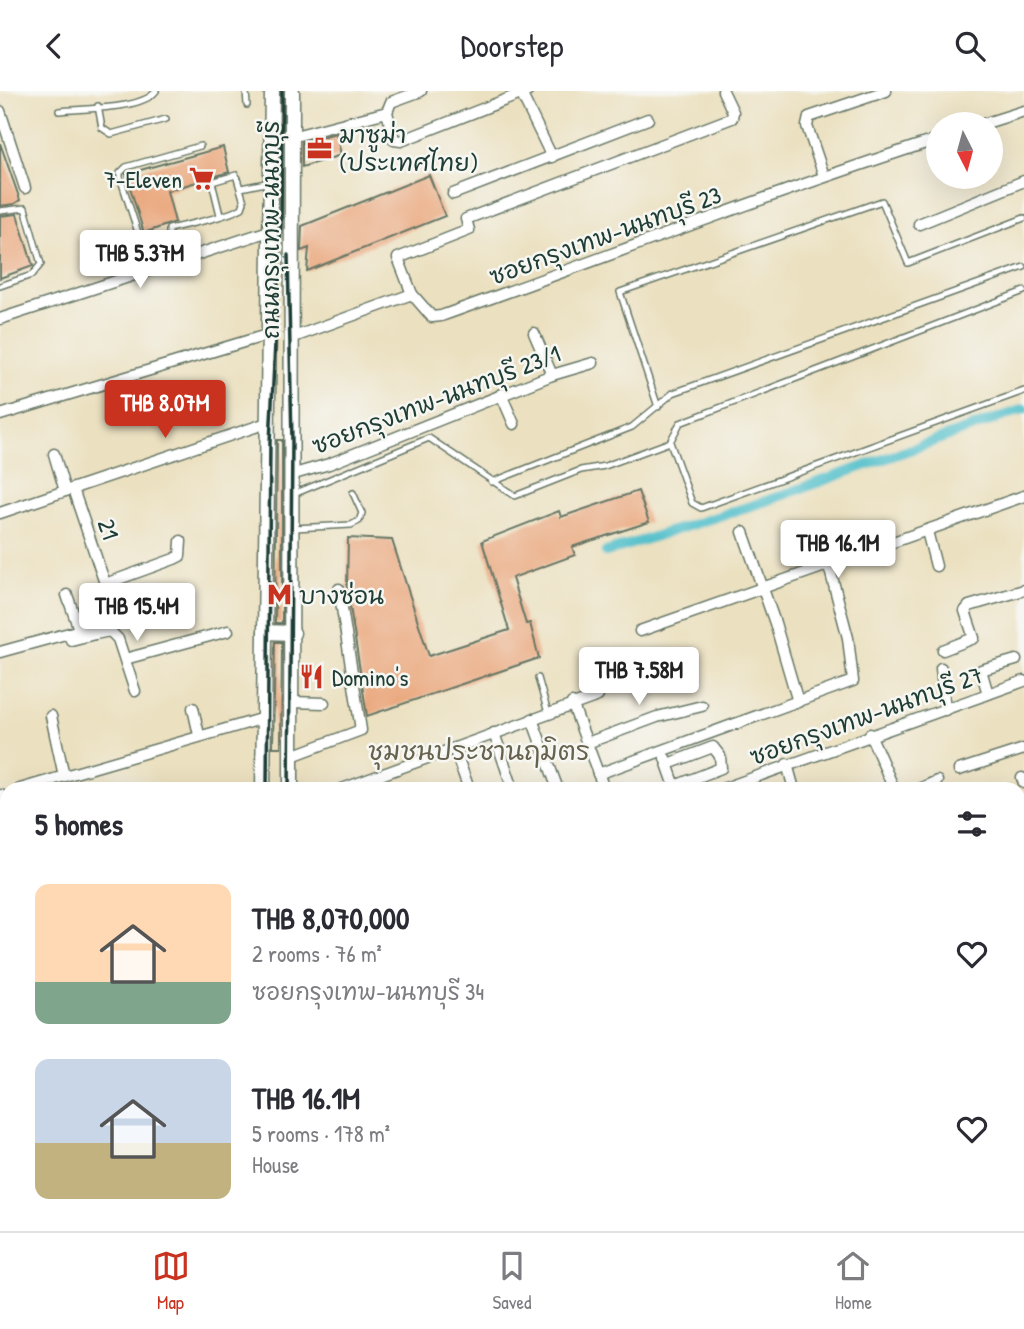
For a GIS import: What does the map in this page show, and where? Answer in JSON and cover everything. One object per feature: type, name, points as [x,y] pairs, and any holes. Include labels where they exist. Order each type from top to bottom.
[{"type":"main road","name":"ถนนกรุงเทพ-นนทบุรี","points":[[262,782],[272,91]]},
{"type":"main road","name":"ถนนกรุงเทพ-นนทบุรี","points":[[291,782],[294,528],[292,91]]},
{"type":"main road","points":[[269,230],[293,228]]},
{"type":"main road","points":[[265,632],[293,633]]},
{"type":"street","points":[[421,91],[391,102],[387,112],[394,140],[401,141],[523,92],[552,157]]},
{"type":"street","points":[[294,337],[412,295],[398,258],[469,230],[466,219],[732,118],[733,112],[723,91]]},
{"type":"street","points":[[824,176],[807,126],[809,117],[886,91]]},
{"type":"street","points":[[0,111],[25,188]]},
{"type":"street","points":[[1003,118],[1024,111]]},
{"type":"street","points":[[292,137],[387,112]]},
{"type":"street","points":[[453,194],[648,119]]},
{"type":"street","name":"ซอยกรุงเทพ-นนทบุรี 23","points":[[412,295],[432,317],[441,316],[824,176],[926,143]]},
{"type":"street","points":[[919,224],[1024,181]]},
{"type":"street","points":[[0,319],[269,230]]},
{"type":"street","points":[[534,333],[552,375]]},
{"type":"street","points":[[0,415],[267,335]]},
{"type":"street","name":"ซอยกรุงเทพ-นนทบุรี 23/1","points":[[294,474],[329,464],[552,375],[593,363]]},
{"type":"street","points":[[501,394],[513,424]]},
{"type":"street","points":[[0,513],[267,423]]},
{"type":"street","name":"21","points":[[54,454],[116,611],[113,621],[94,629]]},
{"type":"street","points":[[640,631],[1024,496]]},
{"type":"street","points":[[927,531],[936,566]]},
{"type":"street","points":[[743,532],[764,589],[797,702]]},
{"type":"street","points":[[105,584],[180,556],[181,541]]},
{"type":"street","points":[[598,774],[854,679],[829,566]]},
{"type":"street","points":[[292,755],[361,730],[339,589]]},
{"type":"street","points":[[943,650],[974,638],[965,611],[968,606],[1024,590]]},
{"type":"street","points":[[67,595],[79,629]]},
{"type":"street","points":[[0,652],[79,629],[113,633],[135,691]]},
{"type":"street","points":[[71,640],[94,629]]},
{"type":"street","points":[[125,659],[228,631]]},
{"type":"street","points":[[988,694],[981,670],[1016,660]]},
{"type":"street","points":[[941,668],[945,710]]},
{"type":"street","name":"ซอยกรุงเทพ-นนทบุรี 27","points":[[740,782],[1024,681]]},
{"type":"street","points":[[378,782],[454,748],[572,703],[598,696]]},
{"type":"street","points":[[292,702],[324,702]]},
{"type":"street","points":[[572,703],[601,782]]},
{"type":"street","points":[[587,743],[657,717],[702,706]]},
{"type":"street","points":[[193,708],[199,735]]},
{"type":"street","points":[[51,716],[64,776]]},
{"type":"street","points":[[44,782],[264,717]]},
{"type":"street","points":[[532,719],[556,782]]},
{"type":"street","points":[[494,733],[511,782]]},
{"type":"street","points":[[870,734],[891,782]]},
{"type":"street","points":[[668,764],[713,747],[720,756],[721,768],[690,782]]},
{"type":"street","points":[[454,748],[466,782]]},
{"type":"street","points":[[959,770],[1024,749]]},
{"type":"street","points":[[663,752],[674,782]]},
{"type":"street","points":[[787,764],[792,782]]},
{"type":"lane","points":[[59,111],[98,106],[114,109],[152,97],[156,91]]},
{"type":"lane","points":[[246,91],[247,105]]},
{"type":"lane","points":[[98,106],[102,128],[111,134],[166,119]]},
{"type":"lane","points":[[200,146],[126,167],[120,177],[142,245],[169,239],[169,229],[219,215],[244,207],[236,175],[213,180],[219,215]]},
{"type":"lane","points":[[240,188],[270,182]]},
{"type":"lane","points":[[658,407],[620,292],[883,201],[908,263],[1024,218]]},
{"type":"lane","points":[[0,211],[25,208],[41,264],[32,275],[0,286]]},
{"type":"lane","points":[[492,482],[632,427],[673,393],[1024,267]]},
{"type":"lane","points":[[293,494],[429,438],[515,496],[581,470],[605,466],[670,442],[680,423],[1024,291]]},
{"type":"lane","points":[[670,442],[693,504],[701,508],[1024,391]]},
{"type":"lane","points":[[294,528],[359,521],[362,513],[352,493]]},
{"type":"lane","points":[[538,678],[548,713]]},
{"type":"building","points":[[336,133],[341,155],[302,167],[302,142]]},
{"type":"building","points":[[0,143],[20,200],[14,204],[0,206]]},
{"type":"building","points":[[223,147],[229,172],[167,191],[175,222],[144,233],[126,174]]},
{"type":"building","points":[[429,175],[445,216],[307,271],[309,248],[301,251],[302,226]]},
{"type":"building","points":[[17,214],[33,266],[0,278],[0,216]]},
{"type":"building","points":[[277,440],[282,440],[282,623],[275,623]]},
{"type":"building","points":[[638,491],[649,522],[572,547],[575,555],[512,578],[526,624],[530,623],[539,658],[367,716],[347,587],[348,538],[392,540],[429,656],[509,630],[482,541],[559,511],[561,517]]},
{"type":"building","points":[[275,642],[282,642],[281,747],[273,747]]},
{"type":"waterway","points":[[606,552],[763,502],[1024,409]]},
{"type":"railway","points":[[267,782],[270,442],[281,226],[282,91]]},
{"type":"railway","points":[[288,255],[292,442],[289,782]]},
{"type":"place","name":"มาซูม่า (ประเทศไทย)","points":[[319,148]]},
{"type":"place","name":"7-Eleven","points":[[202,179]]},
{"type":"place","name":"บางซ่อน","points":[[279,595]]},
{"type":"place","name":"Domino's","points":[[312,677]]},
{"type":"district","name":"ชุมชนประชานฤมิตร","points":[[479,750]]}]
